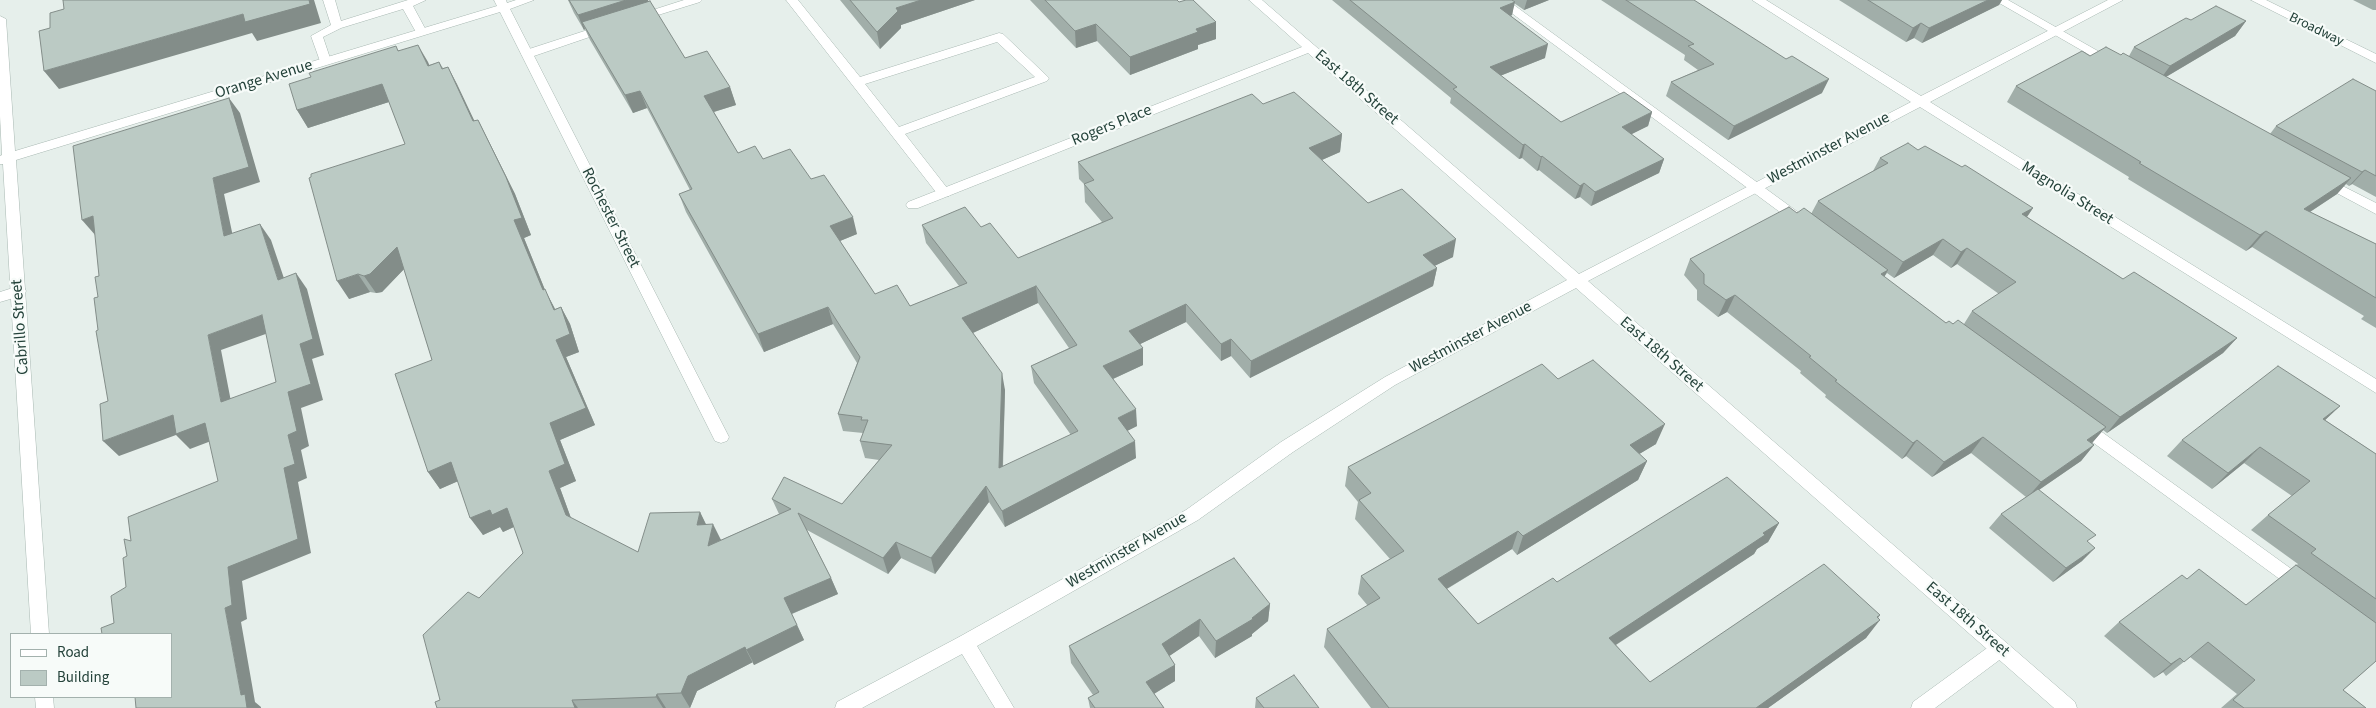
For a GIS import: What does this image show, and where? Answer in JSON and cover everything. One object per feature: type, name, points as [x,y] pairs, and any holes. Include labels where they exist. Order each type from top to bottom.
[{"type":"street","points":[[329,0],[337,26]]},
{"type":"street","points":[[325,61],[317,36],[337,26],[420,0]]},
{"type":"street","name":"Orange Avenue","points":[[5,158],[420,32],[502,4],[528,0]]},
{"type":"street","points":[[527,54],[696,0]]},
{"type":"street","points":[[792,0],[944,192]]},
{"type":"street","name":"East 18th Street","points":[[1255,0],[2068,708]]},
{"type":"street","points":[[1500,0],[1811,229]]},
{"type":"street","name":"Magnolia Street","points":[[1758,0],[2376,387]]},
{"type":"street","points":[[2000,0],[2126,70]]},
{"type":"street","name":"Westminster Avenue","points":[[844,708],[965,643],[1192,515],[1286,447],[1390,381],[1576,281],[2117,0]]},
{"type":"street","name":"Broadway","points":[[2257,0],[2376,59]]},
{"type":"street","points":[[406,4],[420,32]]},
{"type":"street","name":"Rochester Street","points":[[502,4],[720,437]]},
{"type":"street","name":"Cabrillo Street","points":[[0,19],[5,158],[19,291],[40,633]]},
{"type":"street","points":[[858,82],[999,37],[1043,78],[898,132]]},
{"type":"street","name":"Rogers Place","points":[[913,205],[1310,48]]},
{"type":"street","points":[[2316,176],[2376,210]]},
{"type":"street","points":[[0,297],[19,291]]},
{"type":"street","points":[[2070,417],[2312,593]]},
{"type":"street","points":[[965,643],[1005,708]]},
{"type":"street","points":[[1920,708],[2000,649]]},
{"type":"building","points":[[63,0],[309,0],[310,4],[245,22],[243,14],[44,71],[39,31],[50,28],[50,13],[64,9]]},
{"type":"building","points":[[569,0],[626,0],[578,15]]},
{"type":"building","points":[[850,0],[921,0],[896,8],[898,11],[877,32]]},
{"type":"building","points":[[1045,0],[1177,0],[1179,2],[1193,0],[1216,22],[1196,29],[1198,32],[1130,57],[1096,24],[1075,31]]},
{"type":"building","points":[[1350,0],[1512,0],[1515,2],[1500,8],[1548,44],[1490,67],[1561,122],[1624,92],[1652,112],[1622,127],[1664,159],[1595,192],[1584,183],[1580,186],[1542,156],[1525,144],[1523,145],[1453,89],[1457,87]]},
{"type":"building","points":[[1626,0],[1694,0],[1786,59],[1792,56],[1829,79],[1734,126],[1671,82],[1714,64],[1688,46],[1694,44]]},
{"type":"building","points":[[1868,0],[1988,0],[1929,28],[1921,23],[1913,28]]},
{"type":"building","points":[[650,1],[685,58],[707,51],[730,87],[704,96],[738,153],[755,146],[763,159],[790,149],[811,179],[824,175],[853,217],[830,226],[875,294],[897,285],[910,306],[967,283],[922,225],[965,207],[981,227],[990,223],[1018,258],[1113,218],[1084,184],[1094,180],[1078,162],[1252,94],[1263,104],[1294,92],[1342,134],[1309,148],[1368,203],[1402,189],[1456,239],[1423,255],[1437,268],[1251,361],[1231,339],[1221,344],[1186,304],[1129,331],[1143,348],[1103,366],[1136,409],[1118,418],[1135,441],[1002,511],[986,486],[931,558],[896,542],[883,558],[798,513],[831,578],[784,598],[797,625],[746,650],[745,647],[688,676],[681,693],[657,694],[656,697],[572,700],[575,708],[437,708],[435,702],[440,700],[423,635],[468,592],[479,598],[523,553],[507,508],[492,515],[490,510],[470,518],[451,462],[428,472],[395,374],[432,360],[397,247],[370,274],[364,276],[358,274],[337,281],[309,178],[311,174],[405,144],[382,84],[297,110],[289,84],[311,77],[309,73],[396,46],[398,51],[418,45],[428,66],[439,62],[442,69],[448,67],[473,121],[478,120],[506,177],[522,218],[514,220],[543,290],[545,289],[554,310],[561,307],[570,334],[556,340],[586,408],[550,423],[565,464],[549,471],[566,515],[638,552],[650,513],[700,512],[697,525],[713,524],[708,546],[791,509],[772,499],[784,477],[842,504],[892,445],[860,441],[868,420],[861,420],[862,417],[838,414],[860,357],[828,307],[758,334],[679,194],[692,189],[640,91],[625,95],[582,22]],"holes":[[[1036,286],[1077,345],[1031,366],[1078,431],[999,468],[1002,373],[962,318]]]},
{"type":"building","points":[[2216,6],[2246,21],[2170,66],[2134,47],[2186,18],[2191,20]]},
{"type":"building","points":[[2106,47],[2121,55],[2123,53],[2351,178],[2304,209],[2376,244],[2376,298],[2266,231],[2260,235],[2139,163],[2141,162],[2016,86],[2082,51],[2090,56]]},
{"type":"building","points":[[2353,79],[2376,91],[2376,176],[2365,170],[2362,172],[2276,126]]},
{"type":"building","points":[[229,98],[249,167],[213,178],[224,236],[260,224],[278,280],[296,273],[313,339],[300,344],[311,384],[288,392],[297,431],[288,435],[295,464],[284,468],[298,539],[228,567],[232,605],[225,608],[241,695],[245,694],[247,708],[136,708],[135,698],[172,698],[172,633],[102,633],[101,628],[114,623],[111,596],[126,587],[123,558],[127,556],[124,539],[131,541],[128,517],[218,481],[205,423],[176,434],[173,415],[103,441],[100,404],[108,401],[96,331],[98,330],[94,298],[98,297],[95,277],[99,276],[93,216],[82,220],[73,146]],"holes":[[[262,315],[276,382],[221,402],[208,335]]]},
{"type":"building","points":[[1908,143],[1918,150],[1925,146],[1962,167],[1965,165],[2033,208],[2022,214],[2123,279],[2134,272],[2237,338],[2120,417],[1972,311],[2016,282],[1967,248],[1961,252],[1943,239],[1903,262],[1818,201],[1888,163],[1880,158]]},
{"type":"building","points":[[1789,207],[1797,213],[1804,208],[1888,270],[1881,274],[1946,323],[1949,321],[1953,324],[1958,320],[2106,427],[2087,440],[2094,445],[2041,482],[1983,437],[1944,462],[1917,440],[1913,443],[1835,381],[1837,380],[1809,357],[1811,356],[1735,295],[1726,300],[1704,284],[1704,274],[1690,259]]},
{"type":"building","points":[[1593,360],[1665,424],[1630,445],[1647,461],[1523,536],[1518,531],[1438,579],[1478,624],[1553,578],[1557,582],[1727,477],[1779,523],[1763,533],[1765,535],[1609,638],[1650,682],[1824,564],[1880,615],[1877,617],[1880,620],[1756,708],[1389,708],[1327,629],[1380,598],[1361,576],[1404,551],[1359,500],[1371,493],[1348,467],[1542,364],[1558,379]]},
{"type":"building","points":[[2278,366],[2340,406],[2323,419],[2376,454],[2376,599],[2311,553],[2316,549],[2268,515],[2310,481],[2260,447],[2228,473],[2182,440]]},
{"type":"building","points":[[2038,489],[2096,535],[2087,541],[2095,548],[2066,568],[2001,514]]},
{"type":"building","points":[[1234,558],[1270,604],[1253,619],[1216,641],[1200,619],[1162,644],[1175,665],[1146,682],[1164,708],[1095,708],[1088,698],[1099,692],[1069,646]]},
{"type":"building","points":[[2296,565],[2376,623],[2376,661],[2343,690],[2366,708],[2244,708],[2233,700],[2255,680],[2208,642],[2184,662],[2180,658],[2171,664],[2119,622],[2182,575],[2187,579],[2199,569],[2246,605]]},
{"type":"building","points":[[1294,675],[1319,708],[1264,708],[1256,698]]}]
